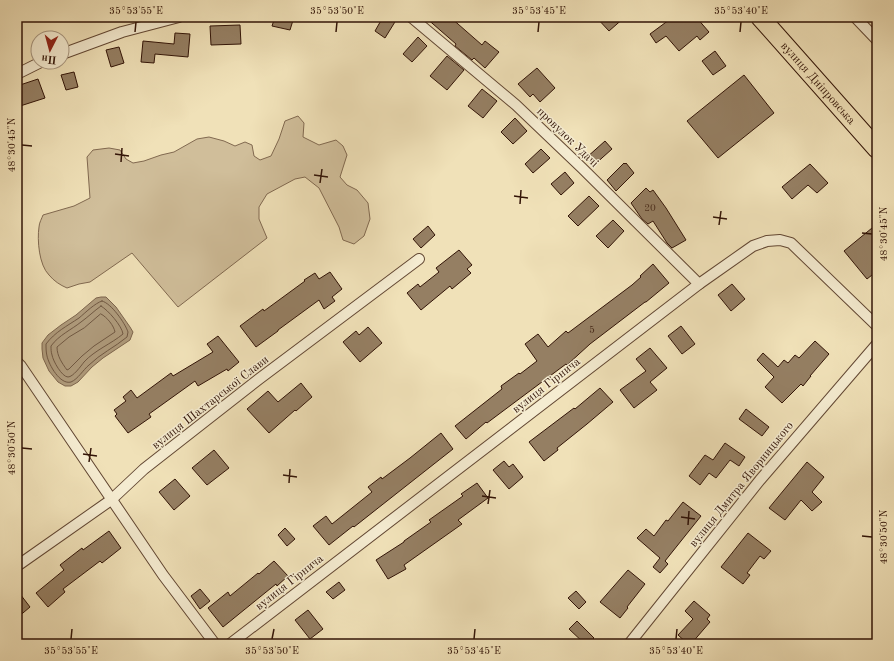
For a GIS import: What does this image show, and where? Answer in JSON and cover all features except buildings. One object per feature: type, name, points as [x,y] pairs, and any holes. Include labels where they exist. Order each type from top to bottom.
[{"type":"highway","name":"вулиця Дніпровська","points":[[760,17],[877,149]]},
{"type":"street","points":[[70,51],[122,32],[179,17]]},
{"type":"street","name":"провулок Удачі","points":[[411,17],[516,105],[699,284]]},
{"type":"street","points":[[855,17],[877,40]]},
{"type":"street","points":[[17,74],[30,68]]},
{"type":"street","name":"вулиця Гірнича","points":[[230,644],[699,284],[754,246],[767,241],[780,240],[791,243],[877,326]]},
{"type":"street","name":"вулиця Шахтарської Слави","points":[[17,566],[111,500],[150,464],[259,379],[419,259]]},
{"type":"street","name":"вулиця Дмитра Яворницького","points":[[629,644],[760,480],[877,344]]},
{"type":"street","points":[[17,362],[162,575],[215,644]]},
{"type":"shaded area","points":[[298,116],[304,123],[303,137],[319,145],[336,140],[343,146],[347,155],[340,177],[347,185],[357,190],[368,203],[370,219],[364,236],[354,244],[343,240],[339,227],[319,188],[305,177],[295,179],[267,194],[259,207],[259,219],[267,238],[178,307],[132,253],[90,282],[67,288],[55,281],[46,271],[41,259],[38,232],[39,225],[43,215],[74,206],[90,198],[87,157],[93,150],[109,148],[120,150],[126,159],[133,163],[174,152],[197,139],[209,137],[235,146],[245,142],[252,145],[254,156],[260,160],[271,156],[285,121]]},
{"type":"water","points":[[106,297],[116,307],[130,327],[133,332],[130,340],[103,358],[78,382],[71,386],[65,386],[58,382],[49,371],[43,358],[42,343],[48,335],[76,315],[96,298]]}]
